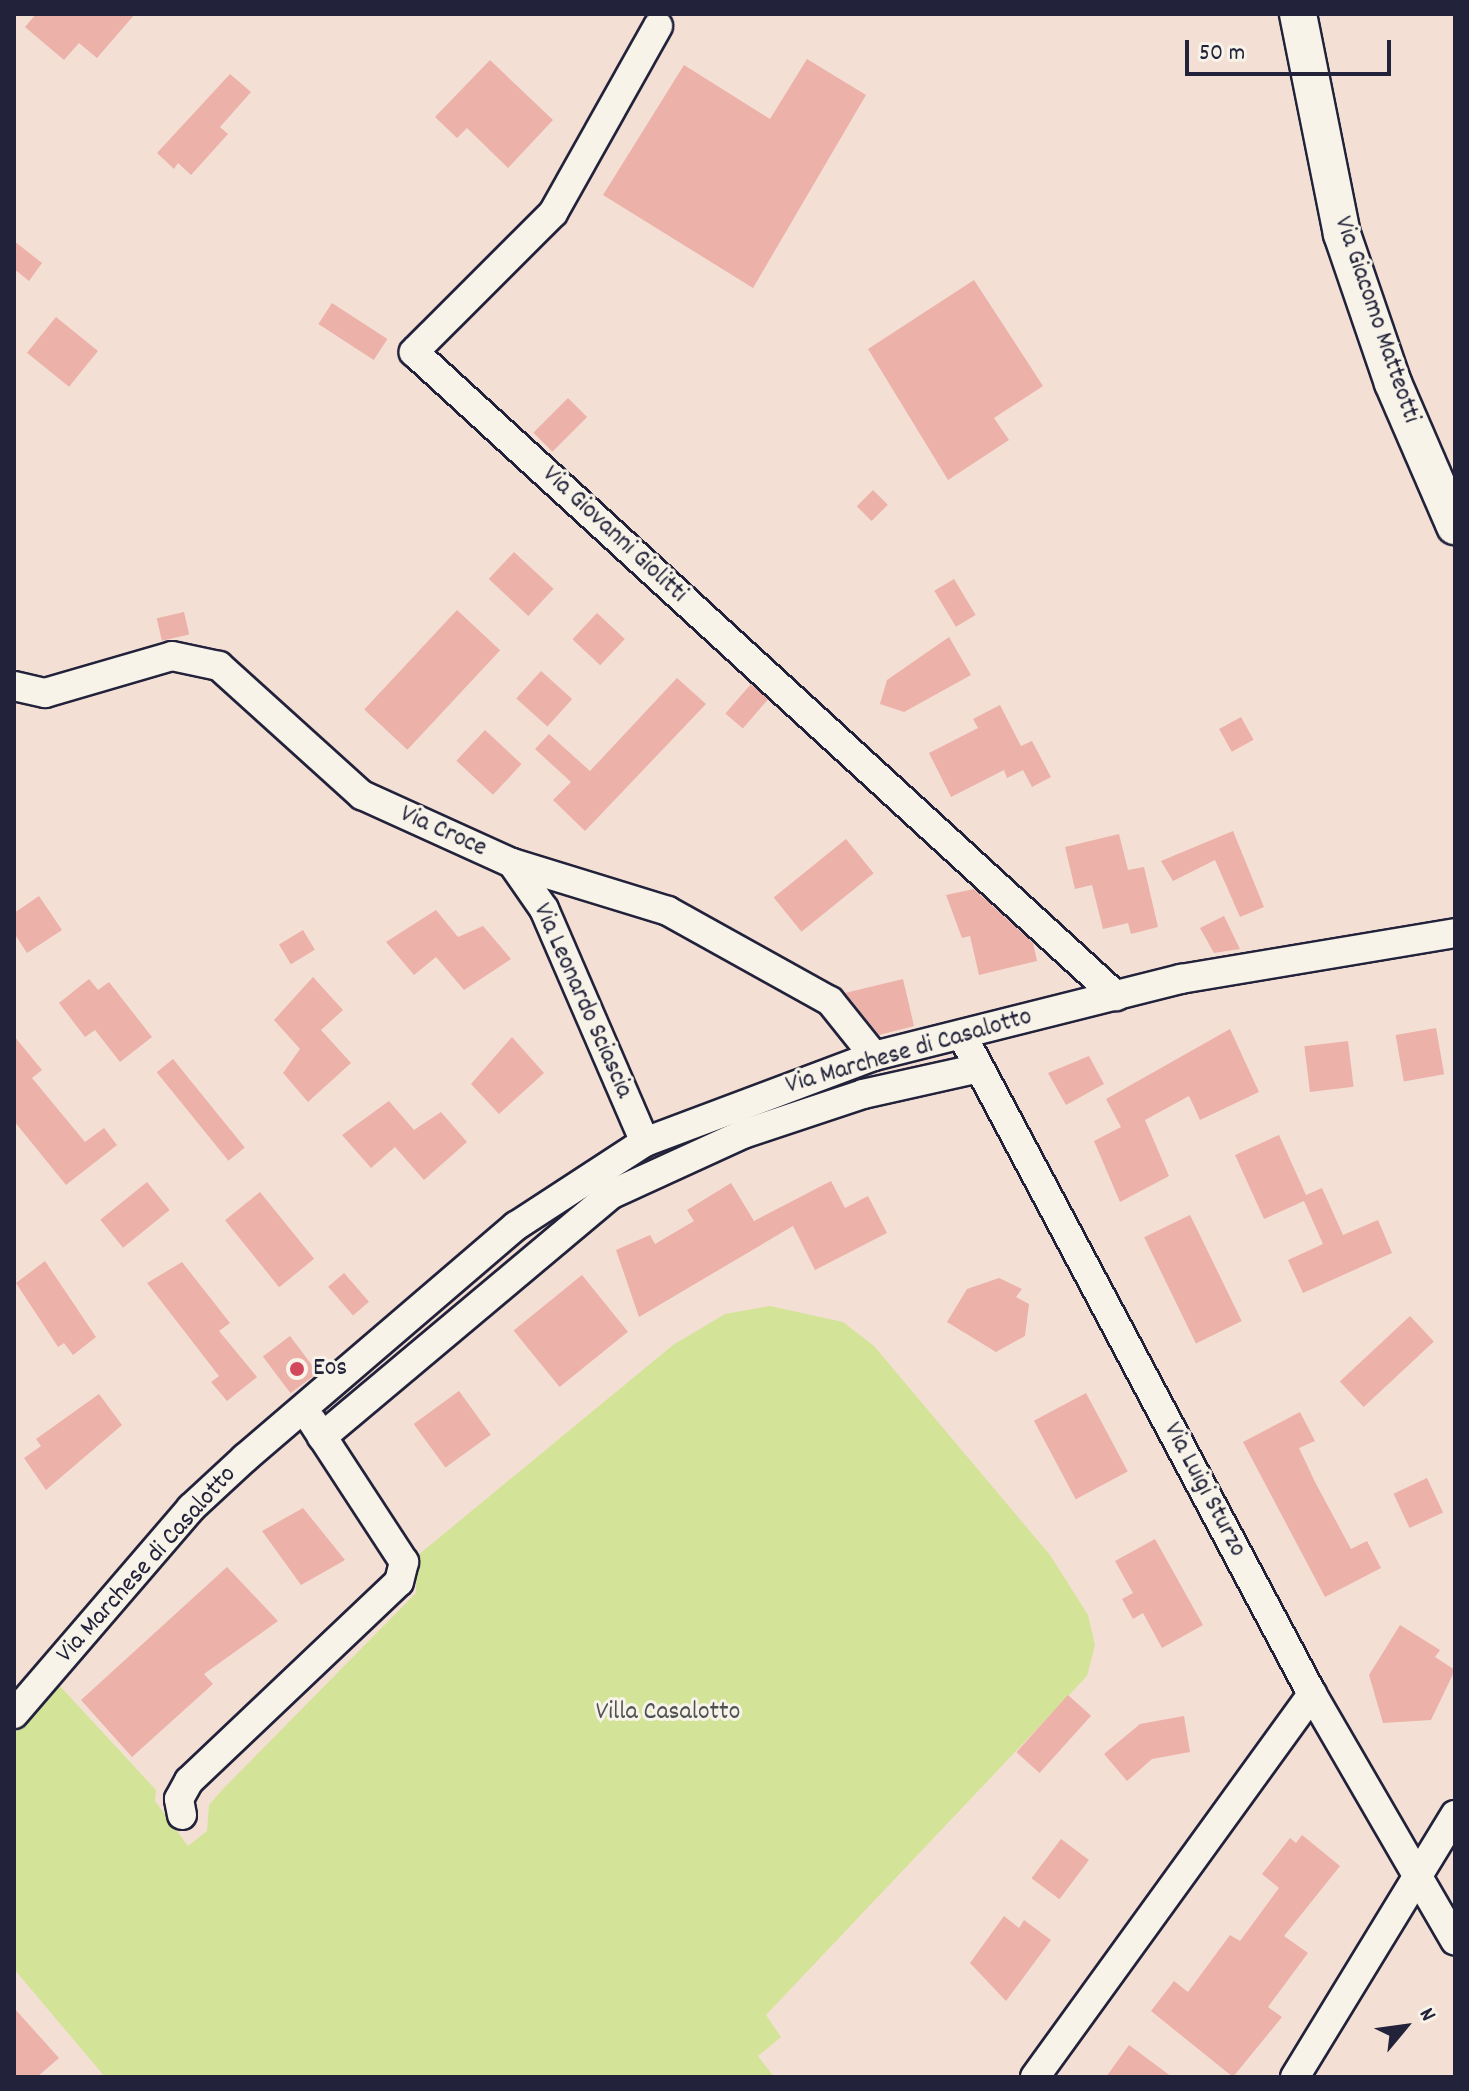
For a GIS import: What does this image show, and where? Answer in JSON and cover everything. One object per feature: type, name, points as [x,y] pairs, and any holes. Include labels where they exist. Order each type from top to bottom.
[{"type":"main road","name":"Via Giacomo Matteotti","points":[[1298,14],[1342,234],[1393,383],[1455,526]]},
{"type":"street","name":"Via Giovanni Giolitti","points":[[658,26],[553,213],[414,352],[1116,996]]},
{"type":"street","name":"Via Croce","points":[[14,686],[45,693],[172,656],[219,666],[362,795],[512,863],[668,911],[830,1001],[874,1056]]},
{"type":"street","name":"Via Leonardo Sciascia","points":[[512,863],[544,909],[645,1142]]},
{"type":"street","name":"Via Marchese di Casalotto","points":[[14,1714],[191,1508],[516,1226],[645,1142],[874,1056],[1116,996],[1455,933]]},
{"type":"street","name":"Via Luigi Sturzo","points":[[962,1035],[1312,1694],[1417,1881],[1455,1941]]},
{"type":"street","points":[[322,1437],[610,1195],[743,1134],[863,1094],[979,1068]]},
{"type":"street","points":[[182,1815],[179,1799],[189,1781],[399,1582],[404,1562],[305,1410]]},
{"type":"street","points":[[1035,2077],[1312,1694]]},
{"type":"street","points":[[1295,2077],[1455,1815]]},
{"type":"green space","name":"Villa Casalotto","points":[[770,1306],[843,1322],[874,1346],[1050,1555],[1088,1615],[1095,1645],[1087,1676],[766,2015],[781,2037],[758,2056],[774,2077],[105,2077],[14,1969],[14,1735],[58,1684],[156,1790],[155,1801],[188,1846],[207,1831],[209,1805],[223,1789],[416,1593],[417,1556],[673,1345],[725,1314]]},
{"type":"building","points":[[36,14],[135,14],[97,58],[79,43],[64,60],[25,27]]},
{"type":"building","points":[[807,59],[866,95],[753,288],[603,195],[684,65],[770,119]]},
{"type":"building","points":[[490,60],[553,120],[508,168],[467,128],[457,138],[435,117]]},
{"type":"building","points":[[230,74],[251,92],[220,127],[228,134],[191,175],[178,163],[174,169],[157,153]]},
{"type":"building","points":[[14,241],[42,263],[29,281],[14,269]]},
{"type":"building","points":[[974,280],[1043,386],[994,418],[1009,440],[948,480],[868,349]]},
{"type":"building","points":[[332,303],[387,339],[374,360],[318,324]]},
{"type":"building","points":[[56,317],[98,351],[69,387],[27,353]]},
{"type":"building","points":[[568,398],[587,417],[552,452],[533,433]]},
{"type":"building","points":[[873,490],[888,505],[872,521],[857,506]]},
{"type":"building","points":[[514,552],[553,589],[528,616],[489,579]]},
{"type":"building","points":[[954,579],[976,615],[956,627],[934,591]]},
{"type":"building","points":[[457,610],[500,650],[407,750],[364,709]]},
{"type":"building","points":[[184,612],[189,634],[162,641],[157,618]]},
{"type":"building","points":[[597,613],[625,639],[600,665],[572,639]]},
{"type":"building","points":[[949,637],[971,675],[904,712],[880,704],[887,680]]},
{"type":"building","points":[[541,671],[572,699],[547,727],[516,698]]},
{"type":"building","points":[[677,678],[706,704],[585,831],[553,800],[571,782],[535,749],[549,734],[590,771]]},
{"type":"building","points":[[751,684],[768,699],[743,729],[725,713]]},
{"type":"building","points":[[1000,705],[1021,746],[1032,741],[1051,777],[1032,787],[1023,770],[1007,778],[1004,770],[951,797],[929,753],[978,728],[973,719]]},
{"type":"building","points":[[1241,717],[1254,740],[1232,752],[1219,729]]},
{"type":"building","points":[[485,730],[522,764],[493,795],[456,761]]},
{"type":"building","points":[[1233,831],[1264,907],[1240,917],[1215,860],[1173,881],[1161,861]]},
{"type":"building","points":[[1119,834],[1128,870],[1144,867],[1158,927],[1131,934],[1128,923],[1103,929],[1092,885],[1075,889],[1065,847]]},
{"type":"building","points":[[846,839],[874,873],[801,932],[774,898]]},
{"type":"building","points":[[974,889],[1033,943],[1037,961],[979,975],[970,936],[962,938],[946,895]]},
{"type":"building","points":[[39,896],[62,930],[27,953],[14,933],[14,913]]},
{"type":"building","points":[[436,910],[458,937],[483,926],[511,959],[464,990],[436,957],[414,975],[386,942]]},
{"type":"building","points":[[1224,916],[1240,949],[1214,953],[1200,928]]},
{"type":"building","points":[[303,930],[315,950],[291,964],[279,944]]},
{"type":"building","points":[[313,977],[343,1010],[321,1030],[351,1063],[308,1102],[283,1073],[300,1049],[274,1020]]},
{"type":"building","points":[[89,979],[98,990],[109,982],[152,1037],[120,1062],[95,1030],[85,1037],[59,1003]]},
{"type":"building","points":[[903,979],[914,1026],[879,1035],[845,993]]},
{"type":"building","points":[[1436,1028],[1444,1074],[1404,1081],[1396,1035]]},
{"type":"building","points":[[1230,1029],[1259,1092],[1200,1120],[1189,1096],[1145,1120],[1169,1176],[1120,1202],[1094,1141],[1121,1127],[1106,1099]]},
{"type":"building","points":[[14,1036],[42,1070],[32,1078],[85,1142],[104,1128],[117,1145],[66,1185],[14,1121]]},
{"type":"building","points":[[512,1037],[544,1073],[499,1114],[471,1084]]},
{"type":"building","points":[[1348,1041],[1354,1087],[1310,1092],[1304,1046]]},
{"type":"building","points":[[1089,1056],[1104,1084],[1066,1105],[1048,1073]]},
{"type":"building","points":[[173,1059],[245,1148],[228,1161],[157,1072]]},
{"type":"building","points":[[389,1101],[414,1130],[441,1112],[467,1142],[424,1180],[395,1147],[371,1168],[342,1135]]},
{"type":"building","points":[[1279,1135],[1306,1195],[1322,1188],[1343,1235],[1378,1220],[1392,1253],[1303,1293],[1288,1260],[1323,1244],[1304,1201],[1264,1219],[1235,1155]]},
{"type":"building","points":[[831,1181],[845,1208],[868,1196],[887,1233],[815,1270],[793,1226],[639,1317],[616,1250],[650,1235],[655,1244],[694,1221],[687,1210],[731,1183],[754,1221]]},
{"type":"building","points":[[147,1182],[170,1210],[123,1248],[100,1220]]},
{"type":"building","points":[[260,1192],[314,1259],[279,1287],[225,1220]]},
{"type":"building","points":[[1190,1215],[1242,1321],[1196,1343],[1144,1237]]},
{"type":"building","points":[[45,1261],[96,1337],[73,1355],[64,1343],[58,1347],[16,1283]]},
{"type":"building","points":[[182,1262],[230,1323],[219,1331],[257,1377],[227,1401],[211,1382],[219,1376],[147,1283]]},
{"type":"building","points":[[344,1273],[369,1302],[353,1315],[328,1287]]},
{"type":"building","points":[[582,1275],[628,1332],[560,1387],[514,1330]]},
{"type":"building","points":[[999,1278],[1022,1289],[1016,1297],[1029,1304],[1025,1336],[996,1352],[947,1322],[967,1289]]},
{"type":"building","points":[[1410,1316],[1434,1342],[1364,1407],[1340,1381]]},
{"type":"building","points":[[290,1336],[318,1373],[291,1393],[263,1356]]},
{"type":"building","points":[[459,1391],[491,1435],[445,1468],[414,1424]]},
{"type":"building","points":[[1086,1393],[1128,1472],[1076,1499],[1034,1421]]},
{"type":"building","points":[[99,1394],[122,1425],[46,1490],[24,1458],[41,1446],[36,1439]]},
{"type":"building","points":[[1300,1412],[1315,1441],[1299,1448],[1315,1482],[1351,1549],[1367,1541],[1381,1568],[1325,1597],[1243,1442]]},
{"type":"building","points":[[1427,1478],[1443,1512],[1410,1528],[1393,1494]]},
{"type":"building","points":[[303,1508],[345,1560],[301,1585],[262,1531]]},
{"type":"building","points":[[1155,1539],[1203,1625],[1162,1648],[1143,1613],[1133,1619],[1122,1599],[1133,1593],[1115,1561]]},
{"type":"building","points":[[227,1567],[278,1621],[204,1674],[213,1684],[132,1757],[81,1700]]},
{"type":"building","points":[[1400,1625],[1440,1650],[1435,1657],[1455,1670],[1431,1720],[1383,1723],[1369,1675]]},
{"type":"building","points":[[1068,1695],[1091,1716],[1040,1773],[1016,1752]]},
{"type":"building","points":[[1184,1716],[1190,1752],[1152,1759],[1127,1781],[1104,1754],[1140,1724]]},
{"type":"building","points":[[1302,1835],[1340,1866],[1284,1936],[1308,1953],[1268,2007],[1282,2017],[1233,2077],[1151,2011],[1174,1981],[1188,1992],[1230,1935],[1240,1941],[1279,1888],[1262,1874],[1290,1838],[1296,1843]]},
{"type":"building","points":[[1061,1839],[1089,1860],[1059,1899],[1032,1878]]},
{"type":"building","points":[[1004,1916],[1019,1928],[1024,1920],[1051,1940],[1006,2001],[970,1963]]},
{"type":"building","points":[[14,2008],[59,2058],[37,2077],[14,2077]]},
{"type":"building","points":[[1129,2045],[1172,2077],[1106,2077]]},
{"type":"place","name":"Eos","points":[[297,1369]]}]
